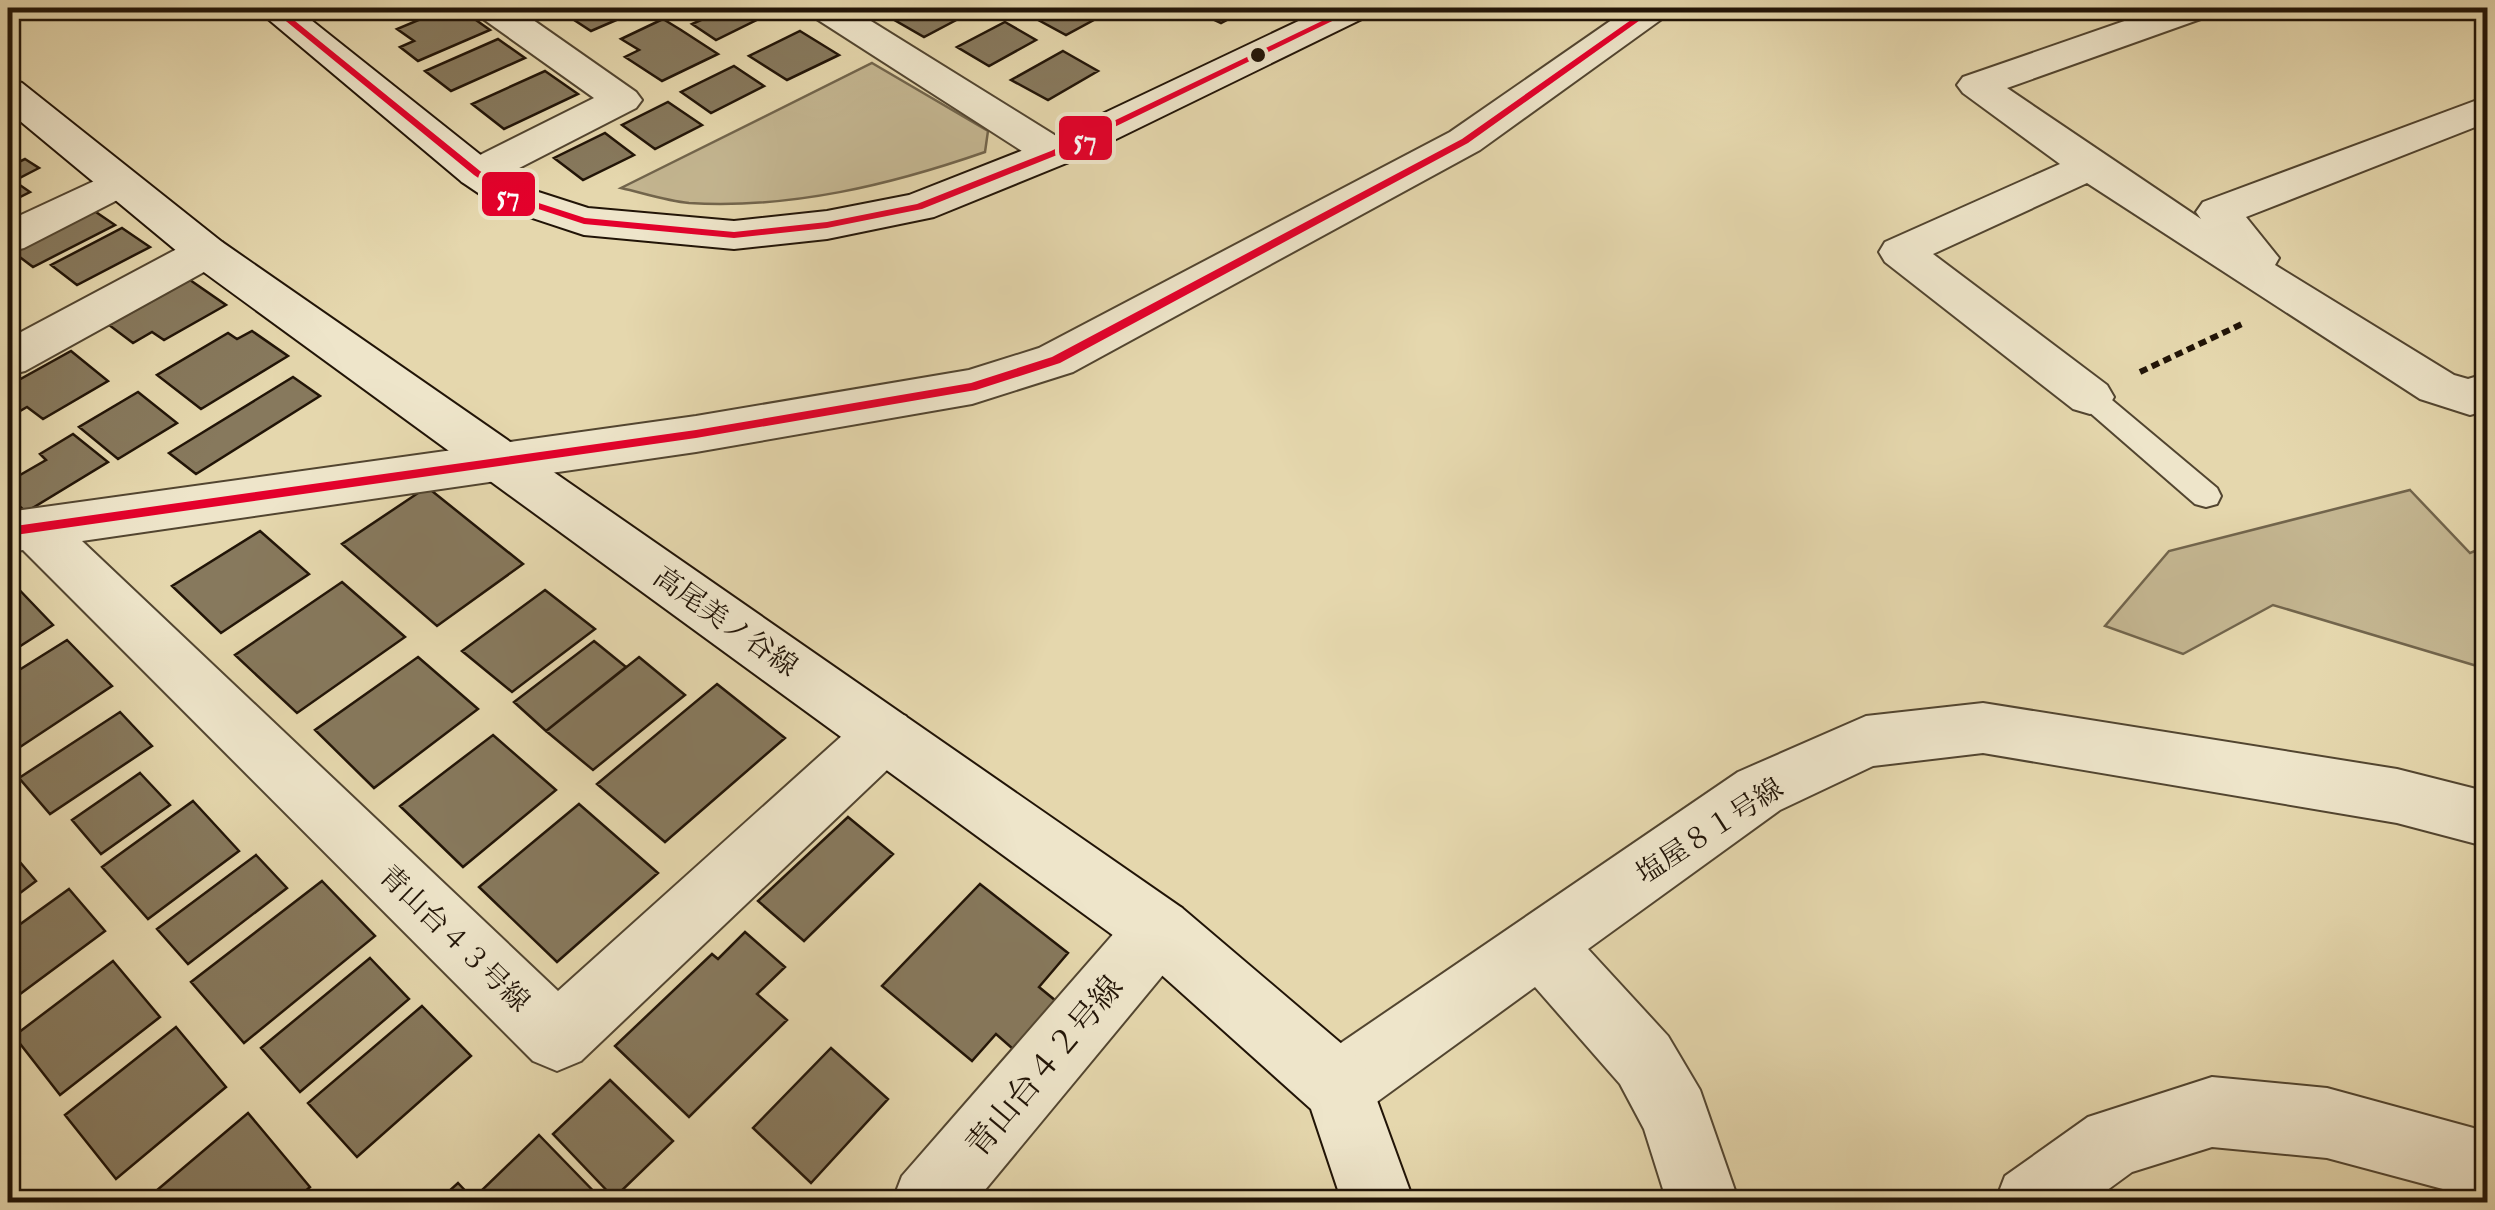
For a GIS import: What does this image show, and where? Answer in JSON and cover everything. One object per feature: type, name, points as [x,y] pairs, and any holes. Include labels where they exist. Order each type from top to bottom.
[{"type":"street","points":[[274,8],[477,174],[514,198],[584,221],[734,234],[827,225],[919,207],[1054,153],[1354,8]]},
{"type":"street","points":[[477,174],[622,100],[492,8]]},
{"type":"street","points":[[824,8],[1054,153]]},
{"type":"street","points":[[21,530],[696,434],[972,387],[1056,360],[1465,141],[1653,8]]},
{"type":"street","points":[[2196,8],[1977,85],[2090,166],[2437,386],[2470,398],[2488,390]]},
{"type":"street","name":"高尾美ノ谷線","points":[[9,95],[206,252],[1160,930],[1338,1087],[1378,1202]]},
{"type":"street","points":[[2246,267],[2257,258],[2218,212],[2488,108]]},
{"type":"street","points":[[2090,166],[1901,252],[2090,396]]},
{"type":"street","points":[[8,238],[118,183]]},
{"type":"street","points":[[8,359],[206,252]]},
{"type":"street","name":"青山台４３号線","points":[[21,530],[557,1037],[885,734]]},
{"type":"street","name":"塩屋８１号線","points":[[1338,1087],[1759,791],[1866,740],[1983,728],[2398,796],[2488,820]]},
{"type":"street","name":"青山台４２号線","points":[[928,1202],[1160,930]]},
{"type":"street","points":[[1541,945],[1644,1060],[1676,1116],[1703,1202]]},
{"type":"street","points":[[2032,1202],[2114,1142],[2212,1112],[2327,1123],[2470,1160],[2488,1173]]},
{"type":"lane","points":[[2090,396],[2206,496]]},
{"type":"path","points":[[2090,396],[2296,298]]},
{"type":"shaded area","points":[[872,63],[988,131],[985,152],[876,184],[765,202],[689,203],[621,188]]},
{"type":"shaded area","points":[[2410,490],[2470,553],[2487,546],[2487,669],[2273,605],[2183,654],[2105,626],[2169,551]]},
{"type":"building","points":[[447,8],[459,8],[490,30],[418,61],[400,47],[414,41],[397,29]]},
{"type":"building","points":[[587,8],[644,8],[591,31],[568,16]]},
{"type":"building","points":[[728,8],[775,11],[716,40],[692,24]]},
{"type":"building","points":[[912,8],[979,8],[924,37],[891,18]]},
{"type":"building","points":[[1047,8],[1114,9],[1066,35],[1031,16]]},
{"type":"building","points":[[1189,8],[1226,8],[1238,14],[1221,23]]},
{"type":"building","points":[[663,19],[718,54],[662,81],[625,57],[639,50],[621,39]]},
{"type":"building","points":[[1005,22],[1036,40],[989,66],[957,47]]},
{"type":"building","points":[[800,31],[839,55],[787,80],[749,56]]},
{"type":"building","points":[[498,39],[525,58],[451,91],[425,71]]},
{"type":"building","points":[[1063,51],[1098,71],[1048,100],[1011,80]]},
{"type":"building","points":[[734,66],[764,86],[711,113],[681,92]]},
{"type":"building","points":[[545,71],[578,94],[504,129],[472,104]]},
{"type":"building","points":[[668,102],[702,125],[655,149],[622,125]]},
{"type":"building","points":[[605,133],[634,155],[583,180],[554,158]]},
{"type":"building","points":[[25,159],[39,168],[14,181],[30,192],[8,203],[8,167]]},
{"type":"building","points":[[90,208],[115,225],[33,267],[9,249]]},
{"type":"building","points":[[122,228],[150,247],[77,285],[51,265]]},
{"type":"building","points":[[190,280],[226,305],[164,340],[152,332],[133,343],[109,325]]},
{"type":"building","points":[[252,331],[288,356],[201,409],[157,375],[228,333],[237,339]]},
{"type":"building","points":[[71,351],[108,381],[43,419],[27,407],[8,418],[8,386]]},
{"type":"building","points":[[293,377],[320,396],[196,474],[169,453]]},
{"type":"building","points":[[138,392],[177,423],[118,459],[79,427]]},
{"type":"building","points":[[73,434],[108,462],[26,512],[8,496],[8,482],[46,460],[40,454]]},
{"type":"building","points":[[427,487],[523,564],[437,626],[342,544]]},
{"type":"building","points":[[260,531],[309,574],[221,633],[172,586]]},
{"type":"building","points":[[8,578],[53,625],[8,654]]},
{"type":"building","points":[[342,582],[405,637],[297,713],[235,655]]},
{"type":"building","points":[[545,590],[595,629],[512,692],[462,651]]},
{"type":"building","points":[[67,640],[112,686],[8,755],[8,677]]},
{"type":"building","points":[[594,641],[626,667],[546,731],[514,702]]},
{"type":"building","points":[[418,657],[478,709],[374,788],[315,730]]},
{"type":"building","points":[[639,657],[685,695],[593,770],[546,731]]},
{"type":"building","points":[[717,684],[785,738],[665,842],[597,784]]},
{"type":"building","points":[[120,712],[152,746],[50,814],[19,778]]},
{"type":"building","points":[[493,735],[556,790],[463,867],[400,806]]},
{"type":"building","points":[[140,773],[170,805],[101,854],[72,820]]},
{"type":"building","points":[[193,801],[239,851],[148,919],[102,867]]},
{"type":"building","points":[[579,804],[658,873],[557,962],[479,887]]},
{"type":"building","points":[[848,817],[893,854],[804,941],[758,901]]},
{"type":"building","points":[[8,848],[36,881],[8,902]]},
{"type":"building","points":[[256,855],[287,888],[188,964],[157,929]]},
{"type":"building","points":[[322,881],[375,936],[244,1043],[191,982]]},
{"type":"building","points":[[980,884],[1068,953],[1039,987],[1056,1001],[1013,1049],[996,1034],[972,1061],[882,986]]},
{"type":"building","points":[[69,889],[105,931],[8,1003],[8,933]]},
{"type":"building","points":[[745,932],[785,967],[757,994],[787,1020],[689,1117],[615,1046],[712,954],[718,959]]},
{"type":"building","points":[[370,958],[409,999],[300,1092],[261,1048]]},
{"type":"building","points":[[113,961],[160,1017],[60,1095],[14,1036]]},
{"type":"building","points":[[422,1006],[471,1056],[357,1157],[308,1103]]},
{"type":"building","points":[[176,1027],[226,1087],[116,1179],[65,1115]]},
{"type":"building","points":[[831,1048],[888,1099],[811,1183],[753,1128]]},
{"type":"building","points":[[610,1080],[673,1141],[614,1198],[553,1134]]},
{"type":"building","points":[[248,1113],[310,1187],[293,1202],[143,1202]]},
{"type":"building","points":[[539,1135],[604,1202],[491,1202],[481,1191]]},
{"type":"building","points":[[458,1183],[476,1202],[437,1202]]},
{"type":"transit line","name":"57","points":[[274,8],[477,173],[514,198],[584,221],[734,235],[827,225],[919,207],[1054,153],[1355,8]]},
{"type":"transit line","name":"57","points":[[8,532],[696,434],[972,387],[1056,360],[1465,141],[1653,8]]}]
